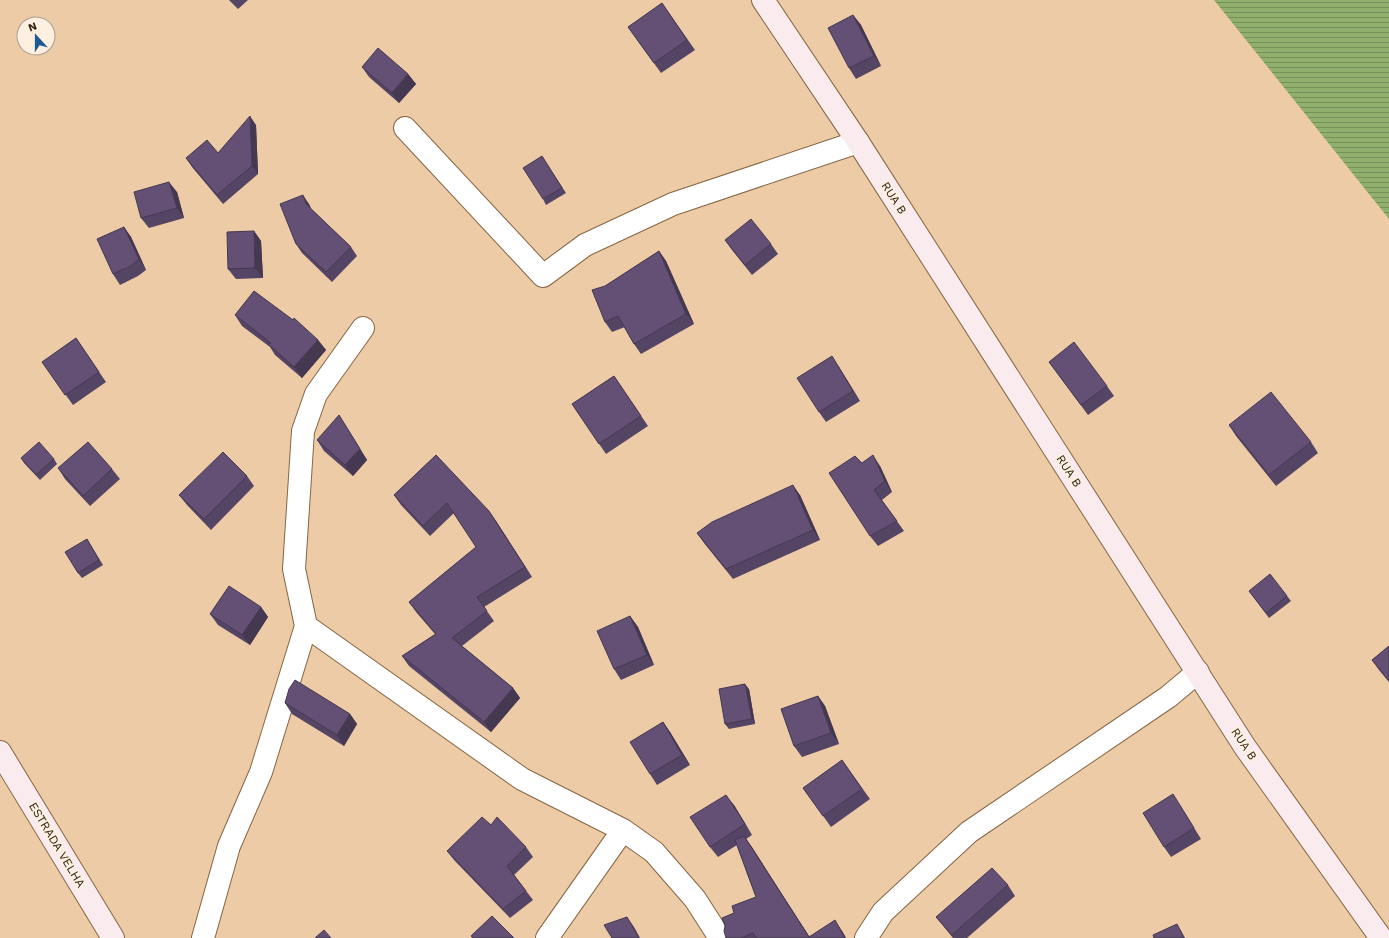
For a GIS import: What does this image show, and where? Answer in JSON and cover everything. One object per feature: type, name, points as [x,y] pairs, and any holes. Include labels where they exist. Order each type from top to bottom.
[{"type":"main road","name":"RUA B","points":[[763,0],[858,142],[1245,747],[1381,938]]},
{"type":"main road","name":"ESTRADA VELHA","points":[[0,752],[113,938]]},
{"type":"street","points":[[406,128],[543,276],[585,245],[673,204],[858,142]]},
{"type":"street","points":[[203,938],[229,846],[261,772],[306,626],[294,568],[304,431],[316,394],[363,328]]},
{"type":"street","points":[[306,626],[522,779],[623,830],[654,852],[695,899],[720,938]]},
{"type":"street","points":[[866,938],[883,912],[969,832],[1168,697],[1198,672]]},
{"type":"street","points":[[547,938],[623,830]]},
{"type":"shaded area","points":[[1214,0],[1389,0],[1389,219]]},
{"type":"building","points":[[662,3],[687,40],[654,63],[628,27]]},
{"type":"building","points":[[853,15],[874,56],[849,68],[828,28]]},
{"type":"building","points":[[378,48],[408,74],[392,93],[362,67]]},
{"type":"building","points":[[250,116],[252,166],[217,195],[186,158],[207,140],[218,153]]},
{"type":"building","points":[[542,156],[562,188],[543,199],[523,168]]},
{"type":"building","points":[[169,182],[177,208],[141,218],[134,192]]},
{"type":"building","points":[[303,195],[306,204],[351,247],[326,272],[296,244],[280,204]]},
{"type":"building","points":[[751,219],[771,244],[745,265],[725,240]]},
{"type":"building","points":[[124,227],[139,259],[131,266],[113,274],[97,239]]},
{"type":"building","points":[[254,231],[255,268],[228,269],[227,232]]},
{"type":"building","points":[[659,251],[686,314],[634,344],[618,316],[605,322],[592,290],[605,286]]},
{"type":"building","points":[[254,291],[293,320],[294,318],[318,340],[294,367],[268,344],[271,343],[235,315]]},
{"type":"building","points":[[76,338],[99,372],[65,395],[42,362]]},
{"type":"building","points":[[1074,342],[1107,386],[1081,405],[1049,362]]},
{"type":"building","points":[[832,356],[853,391],[819,412],[797,378]]},
{"type":"building","points":[[614,376],[641,416],[599,444],[572,404]]},
{"type":"building","points":[[1271,392],[1311,442],[1269,475],[1229,425]]},
{"type":"building","points":[[339,415],[360,449],[345,465],[317,440]]},
{"type":"building","points":[[39,442],[54,459],[36,475],[21,458]]},
{"type":"building","points":[[88,442],[112,469],[83,496],[58,468]]},
{"type":"building","points":[[223,452],[247,476],[204,519],[179,495]]},
{"type":"building","points":[[436,455],[489,511],[525,567],[477,597],[487,611],[452,638],[513,688],[484,722],[402,656],[436,634],[409,602],[476,547],[447,503],[423,526],[394,495]]},
{"type":"building","points":[[873,455],[885,481],[874,490],[897,521],[870,536],[829,473],[855,456],[862,463]]},
{"type":"building","points":[[793,485],[813,530],[726,569],[697,533],[712,522]]},
{"type":"building","points":[[87,539],[99,560],[78,573],[65,552]]},
{"type":"building","points":[[1270,574],[1287,596],[1266,613],[1249,591]]},
{"type":"building","points":[[229,586],[261,607],[242,635],[210,614]]},
{"type":"building","points":[[630,616],[647,655],[614,669],[597,631]]},
{"type":"building","points":[[1389,646],[1389,681],[1372,660]]},
{"type":"building","points":[[295,680],[350,714],[337,735],[285,703],[289,689]]},
{"type":"building","points":[[745,684],[752,719],[725,724],[719,689]]},
{"type":"building","points":[[818,696],[831,733],[794,746],[781,709]]},
{"type":"building","points":[[663,722],[682,755],[650,774],[630,742]]},
{"type":"building","points":[[842,760],[862,789],[823,816],[803,788]]},
{"type":"building","points":[[1173,794],[1194,828],[1164,847],[1143,813]]},
{"type":"building","points":[[726,795],[745,824],[710,847],[690,817]]},
{"type":"building","points":[[482,817],[491,825],[497,817],[526,847],[507,866],[526,891],[503,909],[447,851]]},
{"type":"building","points":[[744,836],[809,937],[835,920],[845,938],[756,938],[753,933],[741,938],[726,938],[724,931],[725,926],[722,918],[734,913],[732,906],[756,897],[735,840]]},
{"type":"building","points":[[992,868],[1008,885],[952,935],[936,917]]},
{"type":"building","points":[[492,916],[514,938],[473,938],[471,936]]},
{"type":"building","points":[[627,917],[639,938],[612,938],[604,925]]},
{"type":"building","points":[[1177,924],[1184,938],[1154,938],[1153,935]]},
{"type":"building","points":[[324,930],[331,938],[315,938]]}]
